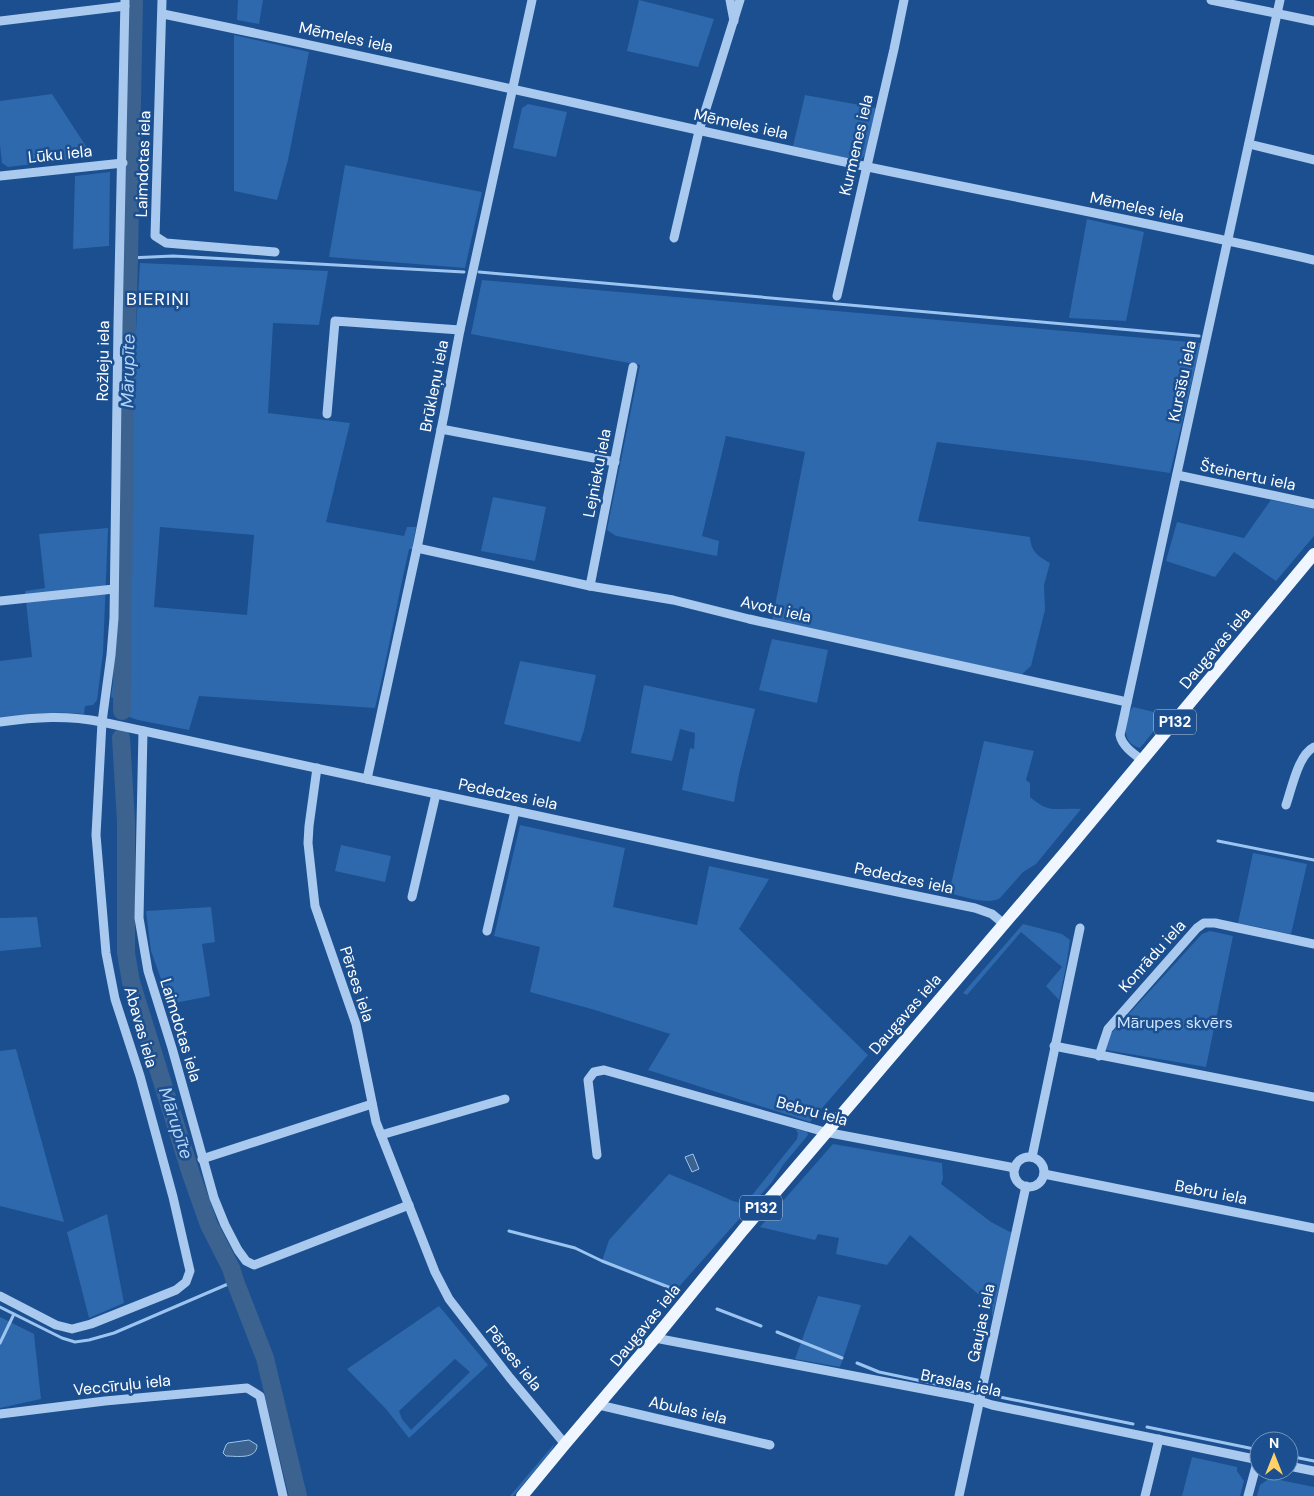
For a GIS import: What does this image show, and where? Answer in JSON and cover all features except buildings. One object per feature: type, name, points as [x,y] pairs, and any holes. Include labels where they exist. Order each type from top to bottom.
[{"type":"main road","name":"Daugavas iela","points":[[522,1496],[743,1230],[1004,924],[1314,554]]},
{"type":"street","name":"Laimdotas iela","points":[[162,0],[155,236],[166,243],[275,252]]},
{"type":"street","name":"Brūkleņu iela","points":[[367,778],[417,548],[460,330],[532,0]]},
{"type":"street","points":[[730,0],[734,21]]},
{"type":"street","points":[[674,238],[699,131],[740,0]]},
{"type":"street","name":"Kurmenes iela","points":[[837,296],[904,0]]},
{"type":"street","points":[[1211,0],[1314,21]]},
{"type":"street","name":"Kursīšu iela","points":[[1142,760],[1121,741],[1120,735],[1280,0]]},
{"type":"street","points":[[0,21],[125,3]]},
{"type":"street","name":"Rožleju iela","points":[[102,722],[111,655],[114,590],[125,3]]},
{"type":"street","name":"Mēmeles iela","points":[[163,14],[867,167],[1314,260]]},
{"type":"street","points":[[1249,144],[1314,160]]},
{"type":"street","name":"Lūku iela","points":[[0,176],[123,162]]},
{"type":"street","points":[[328,414],[335,321],[460,330]]},
{"type":"street","name":"Lejnieku iela","points":[[590,586],[633,367]]},
{"type":"street","points":[[441,429],[614,462]]},
{"type":"street","name":"Šteinertu iela","points":[[1177,475],[1314,504]]},
{"type":"street","name":"Avotu iela","points":[[417,548],[590,586],[673,600],[749,619],[1127,702]]},
{"type":"street","points":[[0,601],[114,590]]},
{"type":"street","name":"Pededzes iela","points":[[0,722],[53,716],[102,722],[975,908],[992,914],[1004,924]]},
{"type":"street","name":"Abavas iela","points":[[0,1296],[56,1325],[72,1329],[91,1324],[176,1290],[186,1282],[190,1271],[173,1197],[140,1076],[115,999],[106,953],[96,835],[102,722]]},
{"type":"street","name":"Laimdotas iela","points":[[143,731],[139,918],[148,971],[172,1048],[202,1159]]},
{"type":"street","points":[[1286,804],[1302,758],[1314,747]]},
{"type":"street","name":"Pērses iela","points":[[317,768],[308,843],[315,906],[356,1024],[376,1122],[381,1136],[435,1272],[449,1299],[510,1378],[565,1444]]},
{"type":"street","points":[[412,897],[436,794]]},
{"type":"street","points":[[487,931],[515,811]]},
{"type":"street","name":"Konrādu iela","points":[[1099,1056],[1108,1029],[1200,925],[1215,923],[1314,944]]},
{"type":"street","points":[[1032,1157],[1080,928]]},
{"type":"street","points":[[1054,1046],[1314,1097]]},
{"type":"street","name":"Bebru iela","points":[[597,1155],[588,1080],[594,1072],[604,1070],[826,1132],[1015,1168]]},
{"type":"street","points":[[381,1136],[505,1099]]},
{"type":"street","points":[[372,1104],[202,1159],[214,1198],[238,1250],[246,1261],[254,1265],[409,1205]]},
{"type":"street","points":[[1032,1157],[1041,1163],[1044,1174],[1038,1184],[1030,1187],[1022,1185],[1016,1180],[1014,1172],[1021,1159],[1032,1157]]},
{"type":"street","name":"Bebru iela","points":[[1044,1174],[1314,1228]]},
{"type":"street","name":"Gaujas iela","points":[[959,1496],[1026,1186]]},
{"type":"street","name":"Braslas iela","points":[[655,1338],[980,1401],[1249,1458]]},
{"type":"street","name":"Veccīruļu iela","points":[[0,1414],[105,1400],[247,1388],[260,1396],[282,1496]]},
{"type":"street","name":"Abulas iela","points":[[599,1405],[770,1445]]},
{"type":"street","points":[[1145,1496],[1159,1439]]},
{"type":"street","points":[[1299,1468],[1314,1471]]},
{"type":"street","points":[[1248,1496],[1253,1481]]},
{"type":"green space","points":[[238,0],[263,0],[259,24],[237,20]]},
{"type":"green space","points":[[639,0],[714,19],[698,67],[627,51]]},
{"type":"green space","points":[[234,35],[309,52],[288,160],[277,200],[234,191]]},
{"type":"green space","points":[[52,94],[93,157],[8,167],[2,163],[0,101]]},
{"type":"green space","points":[[805,95],[876,108],[865,155],[859,161],[793,146]]},
{"type":"green space","points":[[528,104],[567,112],[556,157],[513,148],[522,108]]},
{"type":"green space","points":[[345,165],[482,192],[465,268],[329,257]]},
{"type":"green space","points":[[110,172],[109,246],[73,249],[75,176]]},
{"type":"green space","points":[[1087,219],[1144,232],[1126,321],[1069,318]]},
{"type":"green space","points":[[140,263],[328,271],[319,325],[273,323],[268,413],[350,423],[326,522],[404,536],[407,527],[416,527],[412,549],[409,549],[375,708],[199,696],[189,730],[138,720],[118,713],[118,699],[111,697],[117,654]],"holes":[[[160,527],[254,535],[247,615],[154,607]]]},
{"type":"green space","points":[[482,280],[1201,343],[1170,473],[937,442],[918,521],[1030,537],[1036,553],[1050,563],[1044,585],[1045,610],[1031,666],[1021,675],[772,621],[805,452],[726,436],[702,536],[719,541],[717,556],[616,536],[607,530],[640,365],[471,334]]},
{"type":"green space","points":[[493,497],[546,507],[535,561],[481,551]]},
{"type":"green space","points":[[1271,500],[1314,509],[1314,536],[1276,581],[1234,552],[1215,577],[1166,561],[1177,522],[1244,538]]},
{"type":"green space","points":[[108,528],[103,653],[97,700],[93,705],[85,706],[84,714],[42,713],[0,718],[0,661],[32,657],[25,591],[45,588],[39,534]]},
{"type":"green space","points":[[772,639],[828,650],[817,703],[759,690]]},
{"type":"green space","points":[[520,661],[596,675],[580,742],[504,724]]},
{"type":"green space","points":[[644,685],[755,709],[734,802],[682,790],[690,748],[694,749],[695,733],[680,729],[672,761],[631,753]]},
{"type":"green space","points":[[1133,707],[1167,715],[1140,748],[1129,742],[1127,737],[1127,718]]},
{"type":"green space","points":[[984,741],[1034,751],[1026,780],[1030,783],[1030,797],[1037,803],[1049,808],[1081,809],[1036,864],[1023,872],[1000,898],[989,901],[975,900],[949,893]]},
{"type":"green space","points":[[520,825],[625,848],[613,907],[697,925],[709,866],[769,879],[739,929],[868,1055],[810,1122],[648,1070],[670,1034],[530,992],[540,947],[494,936]]},
{"type":"green space","points":[[341,845],[391,856],[385,882],[335,871]]},
{"type":"green space","points":[[1253,853],[1307,864],[1291,934],[1238,923]]},
{"type":"green space","points":[[211,907],[215,942],[202,944],[210,996],[170,1004],[151,951],[146,911]]},
{"type":"green space","points":[[37,917],[41,947],[0,951],[0,918]]},
{"type":"green space","points":[[1023,924],[1062,934],[1070,940],[1059,1000],[1046,986],[1062,967],[1021,932],[967,995],[963,993]]},
{"type":"green space","name":"Mārupes skvērs","points":[[1210,931],[1233,936],[1206,1067],[1106,1050],[1105,1040],[1202,934]]},
{"type":"green space","points":[[16,1049],[64,1222],[0,1206],[0,1051]]},
{"type":"green space","points":[[795,1129],[807,1132],[808,1135],[783,1165],[772,1182],[676,1290],[602,1261],[609,1240],[669,1174],[733,1201],[745,1204],[797,1139],[798,1133]]},
{"type":"green space","points":[[833,1144],[942,1163],[943,1179],[941,1184],[991,1222],[1012,1233],[992,1318],[992,1306],[910,1235],[887,1265],[836,1254],[839,1238],[818,1234],[815,1240],[760,1227]]},
{"type":"green space","points":[[107,1214],[124,1303],[89,1318],[67,1232]]},
{"type":"green space","points":[[818,1296],[861,1305],[840,1367],[795,1359]]},
{"type":"green space","points":[[439,1306],[488,1365],[409,1438],[386,1409],[347,1369]],"holes":[[[455,1359],[470,1372],[411,1430],[402,1419],[399,1411]]]},
{"type":"green space","points":[[0,1317],[34,1334],[41,1399],[0,1408]]},
{"type":"green space","points":[[555,1443],[551,1452],[513,1496],[510,1496]]},
{"type":"green space","points":[[1192,1457],[1237,1467],[1237,1471],[1244,1481],[1240,1496],[1182,1496]]},
{"type":"green space","points":[[1266,1481],[1285,1481],[1314,1487],[1314,1496],[1257,1496],[1260,1485]]},
{"type":"shaded area","points":[[693,1154],[699,1169],[692,1172],[685,1157]]},
{"type":"shaded area","points":[[249,1440],[257,1445],[254,1453],[250,1455],[226,1456],[223,1453],[228,1443]]},
{"type":"waterway","name":"Mārupīte","points":[[122,711],[125,405],[134,0]]},
{"type":"waterway","points":[[129,258],[173,256],[464,272]]},
{"type":"waterway","points":[[479,272],[1199,336]]},
{"type":"waterway","name":"Mārupīte","points":[[121,738],[126,821],[126,953],[131,982],[191,1174],[209,1225],[231,1268],[265,1358],[298,1496]]},
{"type":"waterway","points":[[1218,841],[1314,860]]},
{"type":"waterway","points":[[509,1231],[575,1248],[602,1261],[676,1290]]},
{"type":"waterway","points":[[0,1307],[62,1338],[75,1342],[114,1333],[235,1281]]},
{"type":"waterway","points":[[717,1309],[761,1326]]},
{"type":"waterway","points":[[0,1343],[14,1314]]},
{"type":"waterway","points":[[777,1332],[842,1358]]},
{"type":"waterway","points":[[857,1363],[879,1372],[974,1392]]},
{"type":"waterway","points":[[990,1395],[1133,1424]]},
{"type":"waterway","points":[[1147,1427],[1249,1448]]},
{"type":"waterway","points":[[1299,1458],[1314,1461]]},
{"type":"district","name":"BIERIŅI","points":[[158,299]]}]
